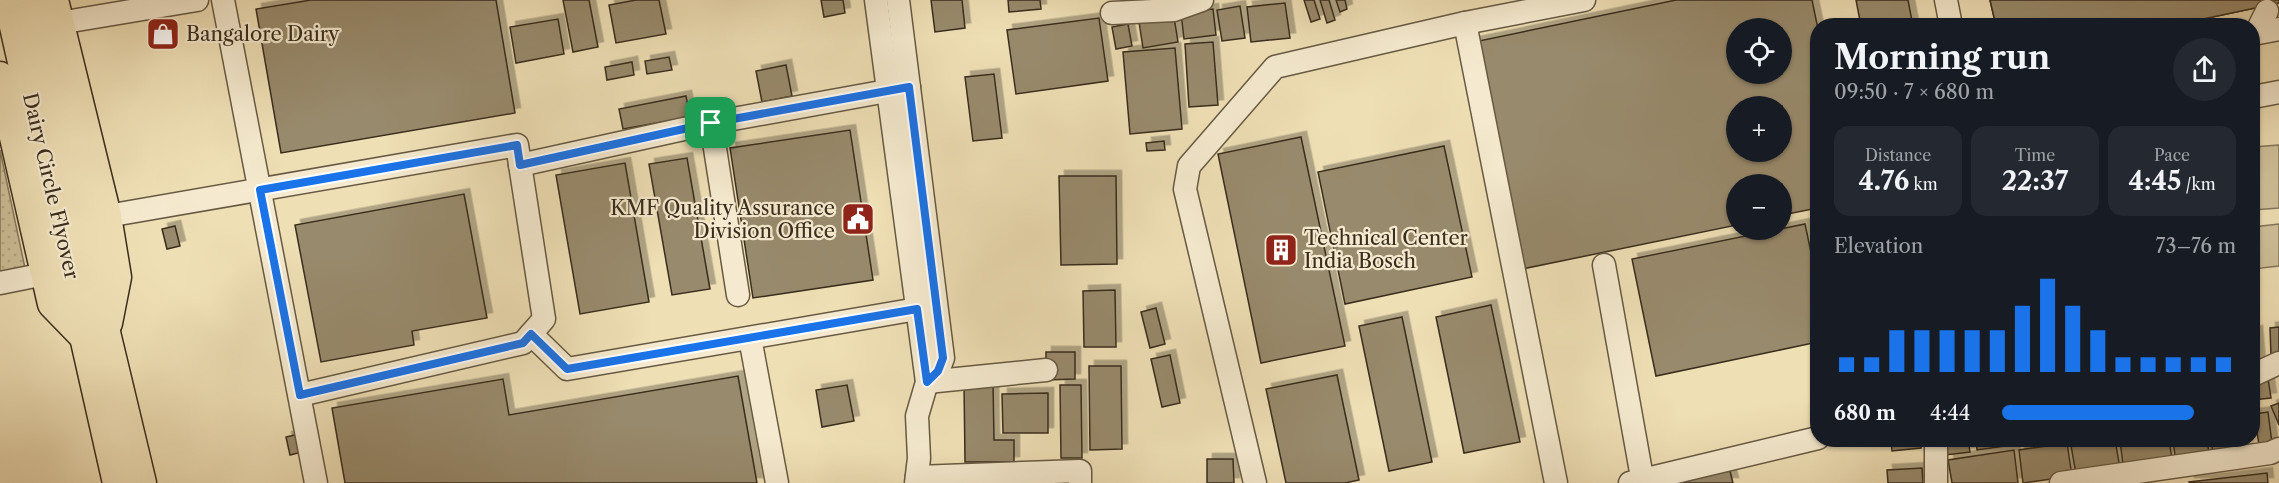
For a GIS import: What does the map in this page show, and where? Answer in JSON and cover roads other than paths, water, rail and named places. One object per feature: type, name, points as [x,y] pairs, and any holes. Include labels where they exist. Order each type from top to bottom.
[{"type":"main road","name":"Dairy Circle Flyover","points":[[8,0],[96,335]]},
{"type":"main road","name":"Dairy Circle Flyover","points":[[32,0],[83,279]]},
{"type":"main road","points":[[56,11],[107,216],[117,277],[96,335],[117,483]]},
{"type":"main road","points":[[0,76],[52,304],[96,335],[142,483]]},
{"type":"street","points":[[56,11],[196,0]]},
{"type":"street","points":[[223,0],[300,395],[310,482]]},
{"type":"street","points":[[876,0],[898,89],[943,358],[938,371],[927,382]]},
{"type":"street","points":[[898,0],[898,89],[917,309],[927,382],[917,416],[919,458],[916,480],[1080,471],[1080,483]]},
{"type":"street","points":[[1112,13],[1202,0]]},
{"type":"street","points":[[1255,483],[1185,189],[1189,166],[1275,67],[1465,23],[1584,0]]},
{"type":"street","points":[[1946,0],[1949,18]]},
{"type":"street","points":[[2260,30],[2273,20]]},
{"type":"street","points":[[1465,23],[1556,483]]},
{"type":"street","points":[[520,165],[711,123],[898,89]]},
{"type":"street","points":[[2260,96],[2279,92]]},
{"type":"street","points":[[711,123],[738,295]]},
{"type":"street","points":[[107,216],[517,145],[544,319],[531,334],[523,343],[300,395]]},
{"type":"street","points":[[1604,265],[1638,482],[1810,440]]},
{"type":"street","points":[[0,283],[45,274]]},
{"type":"street","points":[[531,334],[567,369],[917,309]]},
{"type":"street","points":[[750,338],[777,483]]},
{"type":"street","points":[[2260,372],[2279,363]]},
{"type":"street","points":[[927,382],[1046,370]]},
{"type":"street","points":[[1936,447],[1936,483]]},
{"type":"street","points":[[2061,483],[2270,453],[2279,449]]},
{"type":"place","name":"Bangalore Dairy","points":[[163,34]]},
{"type":"place","name":"KMF Quality Assurance Division Office","points":[[858,219]]},
{"type":"place","name":"Technical Center India Bosch","points":[[1281,250]]}]
